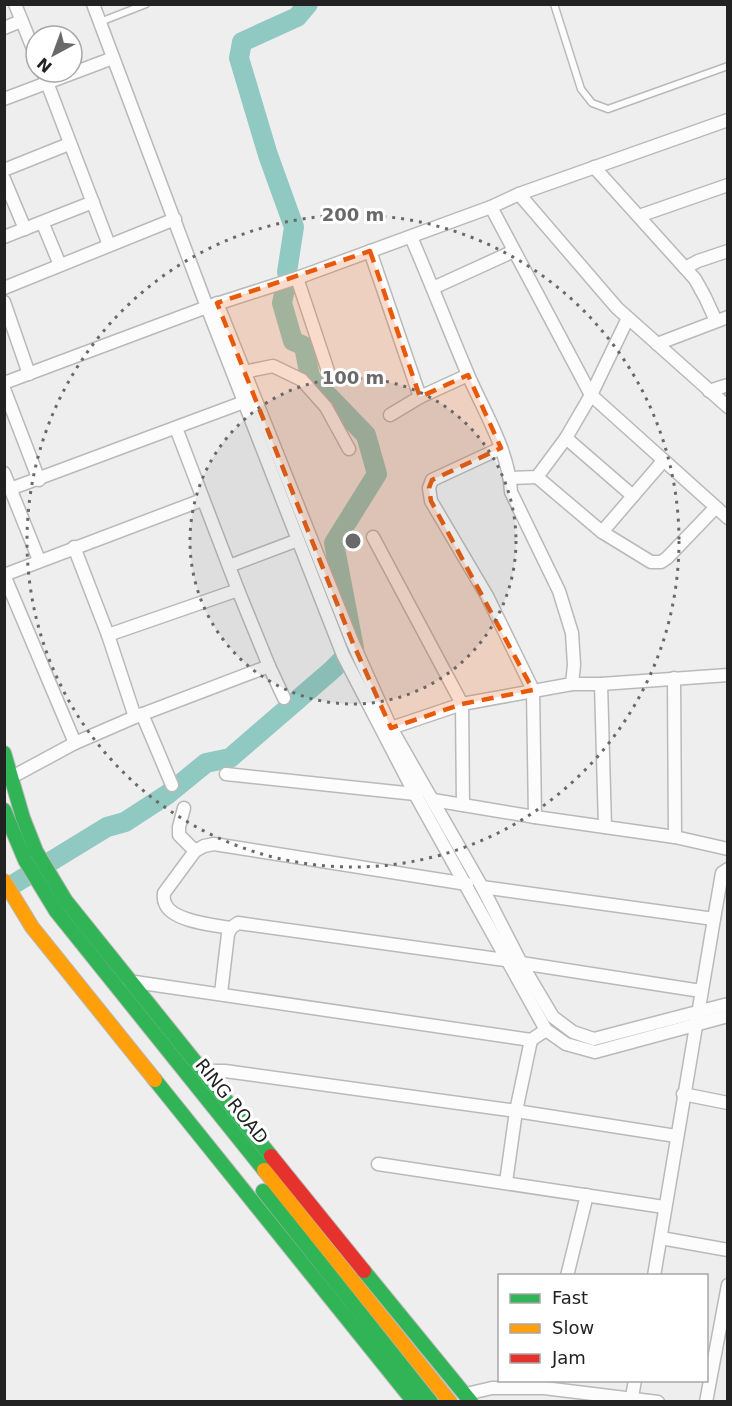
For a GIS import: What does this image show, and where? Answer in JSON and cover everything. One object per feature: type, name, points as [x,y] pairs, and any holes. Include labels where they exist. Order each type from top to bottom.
[{"type":"main road","points":[[4,753],[23,818],[54,894],[202,1071],[468,1398]]},
{"type":"main road","name":"RING ROAD","points":[[4,810],[25,860],[54,894],[122,994],[450,1401]]},
{"type":"main road","points":[[4,881],[24,915],[126,1045],[414,1401]]},
{"type":"main road","points":[[41,914],[120,1012]]},
{"type":"main road","points":[[252,1177],[431,1401]]},
{"type":"street","points":[[15,4],[24,28]]},
{"type":"street","points":[[93,4],[175,219],[244,372],[351,641],[421,791],[505,960],[546,1030],[566,1044],[595,1052],[728,1016]]},
{"type":"street","points":[[4,28],[21,21]]},
{"type":"street","points":[[84,66],[112,58]]},
{"type":"street","points":[[4,99],[32,84]]},
{"type":"street","points":[[48,84],[108,245]]},
{"type":"street","points":[[4,383],[212,305],[297,278],[491,207],[519,194],[728,120]]},
{"type":"street","points":[[4,170],[69,144]]},
{"type":"street","points":[[594,167],[695,279],[722,319],[657,344]]},
{"type":"street","points":[[4,179],[25,229]]},
{"type":"street","points":[[639,216],[728,185]]},
{"type":"street","points":[[519,194],[628,318],[728,407]]},
{"type":"street","points":[[4,237],[43,224],[93,202]]},
{"type":"street","points":[[491,207],[591,395],[728,518]]},
{"type":"street","points":[[4,288],[175,219]]},
{"type":"street","points":[[43,224],[60,265]]},
{"type":"street","points":[[411,237],[501,448],[510,478],[511,492],[559,591],[572,633],[574,666],[572,684]]},
{"type":"street","points":[[433,288],[513,251]]},
{"type":"street","points":[[685,268],[728,251]]},
{"type":"street","points":[[369,252],[420,397]]},
{"type":"street","points":[[297,278],[330,376]]},
{"type":"street","points":[[4,302],[28,374]]},
{"type":"street","points":[[212,305],[244,402],[346,661],[421,791],[433,800],[482,886],[521,963],[553,1017],[573,1032],[594,1039],[728,1004]]},
{"type":"street","points":[[537,477],[566,438],[591,395],[628,318]]},
{"type":"street","points":[[244,372],[273,366],[302,380],[326,407],[349,449]]},
{"type":"street","points":[[390,415],[420,397],[468,375]]},
{"type":"street","points":[[709,391],[728,385]]},
{"type":"street","points":[[4,389],[39,480]]},
{"type":"street","points":[[10,489],[244,402]]},
{"type":"street","points":[[176,428],[202,500],[284,698]]},
{"type":"street","points":[[566,438],[633,496]]},
{"type":"street","points":[[501,448],[432,480],[429,488],[431,501],[487,596],[533,690],[535,817]]},
{"type":"street","points":[[602,532],[663,461]]},
{"type":"street","points":[[4,473],[39,560]]},
{"type":"street","points":[[510,478],[537,477],[602,532],[651,562],[661,562],[667,558],[715,508]]},
{"type":"street","points":[[75,743],[4,575],[202,500]]},
{"type":"street","points":[[373,537],[462,704],[463,805]]},
{"type":"street","points":[[229,566],[298,540]]},
{"type":"street","points":[[74,547],[139,716],[172,785]]},
{"type":"street","points":[[108,635],[238,590]]},
{"type":"street","points":[[12,777],[75,743],[269,666]]},
{"type":"street","points":[[392,728],[462,704],[533,690],[572,684],[728,675]]},
{"type":"street","points":[[674,678],[675,837]]},
{"type":"street","points":[[601,684],[605,827]]},
{"type":"street","points":[[226,774],[421,791]]},
{"type":"street","points":[[433,800],[675,837],[728,849]]},
{"type":"street","points":[[184,808],[179,835],[195,851]]},
{"type":"street","points":[[231,928],[180,917],[172,912],[165,903],[164,893],[195,851],[204,846],[214,844],[467,884]]},
{"type":"street","points":[[654,1274],[701,991],[714,919],[726,872]]},
{"type":"street","points":[[482,886],[714,919]]},
{"type":"street","points":[[221,993],[231,928],[238,923],[505,960]]},
{"type":"street","points":[[521,963],[701,991]]},
{"type":"street","points":[[128,981],[531,1040],[546,1030]]},
{"type":"street","points":[[506,1182],[516,1111],[531,1040]]},
{"type":"street","points":[[202,1071],[225,1071],[516,1111],[676,1136]]},
{"type":"street","points":[[683,1094],[728,1103]]},
{"type":"street","points":[[378,1164],[664,1208]]},
{"type":"street","points":[[567,1274],[587,1195]]},
{"type":"street","points":[[661,1238],[728,1250]]},
{"type":"street","points":[[706,1401],[728,1285]]},
{"type":"street","points":[[632,1397],[635,1382]]},
{"type":"street","points":[[468,1398],[492,1388],[545,1384],[564,1396],[632,1397],[658,1401]]},
{"type":"lane","points":[[100,22],[146,4]]},
{"type":"lane","points":[[554,4],[581,89],[592,103],[608,110],[728,66]]},
{"type":"highlighted area","points":[[370,251],[420,397],[468,375],[501,448],[432,480],[429,488],[431,501],[533,690],[462,704],[391,728],[352,641],[217,303]]},
{"type":"waterway","points":[[287,272],[294,227],[268,155],[239,58],[242,42],[297,17],[308,4]]},
{"type":"waterway","points":[[4,890],[107,827],[125,822],[168,794],[206,763],[230,758],[332,670],[354,648],[334,543],[377,474],[366,435],[310,377],[304,346],[293,341],[282,303],[285,289]]},
{"type":"traffic: fast","points":[[4,753],[23,818],[36,851],[66,901],[271,1156]]},
{"type":"traffic: fast","points":[[4,810],[25,860],[56,911],[264,1170]]},
{"type":"traffic: fast","points":[[155,1080],[414,1402]]},
{"type":"traffic: fast","points":[[263,1191],[431,1402]]},
{"type":"traffic: fast","points":[[364,1271],[471,1402]]},
{"type":"traffic: slow","points":[[4,881],[32,927],[155,1080]]},
{"type":"traffic: slow","points":[[264,1170],[450,1402]]},
{"type":"traffic: jam","points":[[271,1156],[364,1271]]}]
